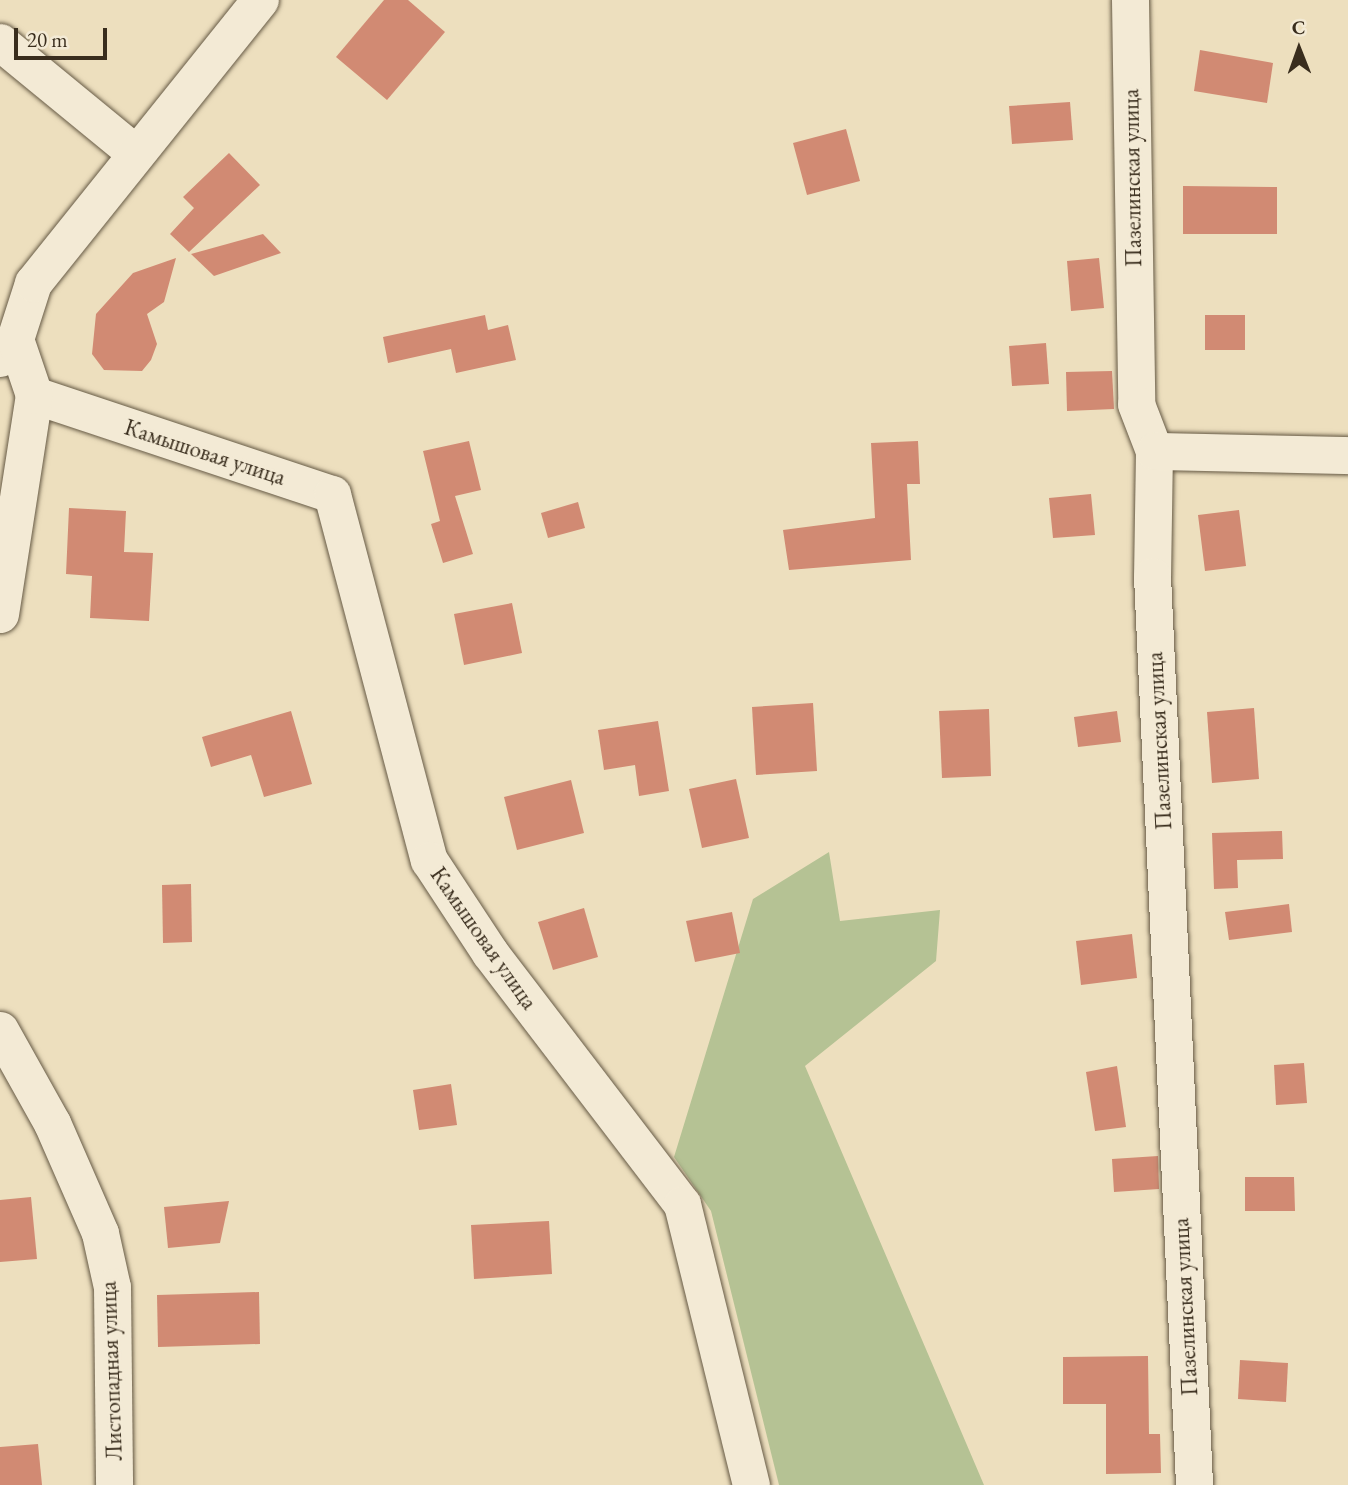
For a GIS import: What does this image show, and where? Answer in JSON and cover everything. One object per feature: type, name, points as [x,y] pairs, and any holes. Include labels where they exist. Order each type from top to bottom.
[{"type":"street","points":[[0,614],[34,395],[8,348],[33,283],[260,0]]},
{"type":"street","name":"Пазелинская улица","points":[[1130,0],[1136,404],[1154,451],[1152,576],[1194,1485]]},
{"type":"street","points":[[0,42],[135,153]]},
{"type":"street","name":"Камышовая улица","points":[[34,395],[332,494],[429,860],[490,953],[682,1204],[751,1485]]},
{"type":"street","points":[[1154,451],[1348,455]]},
{"type":"street","name":"Листопадная улица","points":[[0,1030],[52,1123],[100,1234],[112,1287],[114,1485]]},
{"type":"green space","points":[[829,852],[840,921],[940,910],[936,961],[805,1066],[984,1485],[779,1485],[711,1211],[674,1157],[753,899]]},
{"type":"building","points":[[384,0],[408,0],[445,32],[387,100],[336,57]]},
{"type":"building","points":[[1200,50],[1273,63],[1267,103],[1194,91]]},
{"type":"building","points":[[1070,102],[1073,140],[1012,144],[1009,106]]},
{"type":"building","points":[[846,129],[860,181],[807,195],[793,143]]},
{"type":"building","points":[[229,153],[260,185],[189,252],[170,234],[194,208],[183,197]]},
{"type":"building","points":[[1183,186],[1277,187],[1277,234],[1183,234]]},
{"type":"building","points":[[263,234],[281,253],[214,276],[191,254]]},
{"type":"building","points":[[176,258],[164,302],[147,314],[157,344],[151,360],[142,371],[104,370],[92,354],[96,314],[133,273]]},
{"type":"building","points":[[1099,258],[1104,308],[1071,311],[1067,261]]},
{"type":"building","points":[[485,315],[488,330],[508,325],[516,360],[456,373],[451,349],[388,363],[383,337]]},
{"type":"building","points":[[1205,315],[1245,315],[1245,350],[1205,350]]},
{"type":"building","points":[[1046,343],[1049,384],[1012,386],[1009,346]]},
{"type":"building","points":[[1112,371],[1114,409],[1067,411],[1066,372]]},
{"type":"building","points":[[469,441],[481,490],[455,496],[473,554],[443,563],[431,524],[440,521],[423,451]]},
{"type":"building","points":[[918,441],[920,484],[907,484],[911,560],[789,570],[783,530],[875,518],[871,443]]},
{"type":"building","points":[[1091,494],[1095,535],[1053,538],[1049,498]]},
{"type":"building","points":[[578,502],[585,528],[548,538],[541,513]]},
{"type":"building","points":[[69,508],[126,511],[124,552],[153,553],[149,621],[90,618],[92,576],[66,574]]},
{"type":"building","points":[[1239,510],[1246,566],[1205,571],[1198,515]]},
{"type":"building","points":[[512,603],[522,653],[464,665],[454,614]]},
{"type":"building","points":[[813,703],[817,771],[756,775],[752,707]]},
{"type":"building","points":[[1254,708],[1259,779],[1212,783],[1207,712]]},
{"type":"building","points":[[989,709],[991,776],[942,778],[939,711]]},
{"type":"building","points":[[291,711],[312,784],[264,797],[251,755],[211,767],[202,737]]},
{"type":"building","points":[[1117,711],[1121,742],[1078,747],[1074,717]]},
{"type":"building","points":[[658,721],[669,791],[639,796],[635,765],[604,770],[598,730]]},
{"type":"building","points":[[736,779],[749,838],[702,848],[689,789]]},
{"type":"building","points":[[571,780],[584,833],[517,850],[504,797]]},
{"type":"building","points":[[1282,831],[1283,859],[1237,860],[1238,888],[1214,889],[1212,833]]},
{"type":"building","points":[[191,884],[192,942],[163,943],[162,885]]},
{"type":"building","points":[[1289,904],[1292,932],[1229,940],[1225,912]]},
{"type":"building","points":[[584,908],[598,957],[553,970],[538,922]]},
{"type":"building","points":[[732,912],[740,953],[695,962],[686,921]]},
{"type":"building","points":[[1132,934],[1137,978],[1081,985],[1076,941]]},
{"type":"building","points":[[1304,1063],[1307,1103],[1276,1105],[1274,1065]]},
{"type":"building","points":[[1117,1066],[1126,1127],[1095,1131],[1086,1072]]},
{"type":"building","points":[[451,1084],[457,1125],[419,1130],[413,1090]]},
{"type":"building","points":[[1158,1156],[1159,1189],[1114,1192],[1112,1159]]},
{"type":"building","points":[[1245,1177],[1294,1177],[1295,1211],[1245,1211]]},
{"type":"building","points":[[31,1197],[37,1259],[0,1262],[0,1200]]},
{"type":"building","points":[[229,1201],[220,1243],[168,1248],[164,1207]]},
{"type":"building","points":[[549,1221],[552,1274],[474,1279],[471,1225]]},
{"type":"building","points":[[259,1292],[260,1344],[158,1347],[157,1295]]},
{"type":"building","points":[[1148,1356],[1149,1434],[1160,1434],[1161,1473],[1106,1474],[1106,1404],[1063,1404],[1063,1357]]},
{"type":"building","points":[[1240,1360],[1288,1363],[1286,1402],[1238,1399]]},
{"type":"building","points":[[38,1444],[42,1485],[0,1485],[0,1447]]}]
